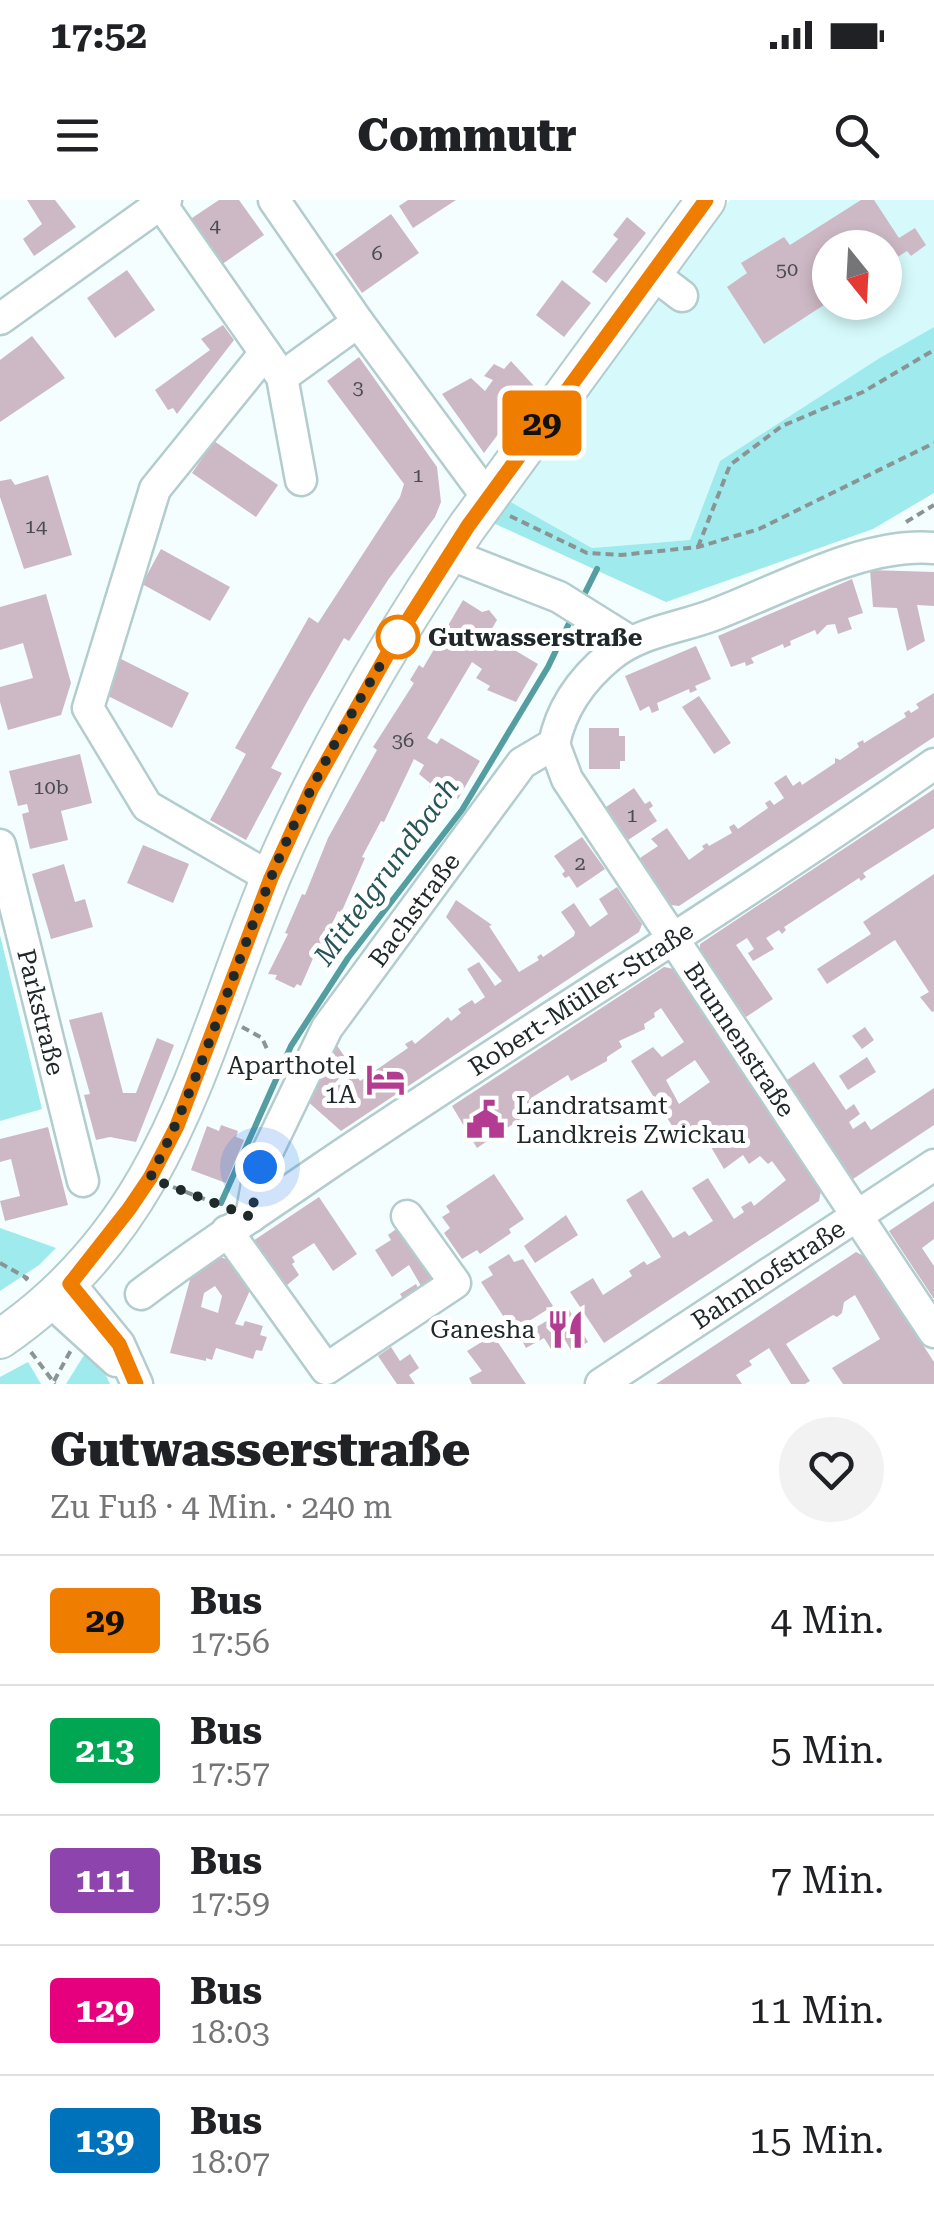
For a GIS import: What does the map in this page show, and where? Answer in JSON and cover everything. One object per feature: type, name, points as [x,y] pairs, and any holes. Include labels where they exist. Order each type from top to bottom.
[{"type":"main road","points":[[7,1335],[150,1178],[177,1126],[271,878],[312,788],[448,554],[652,273],[696,204]]},
{"type":"street","points":[[274,200],[488,498]]},
{"type":"street","points":[[0,319],[164,202],[273,365],[301,480]]},
{"type":"street","points":[[652,273],[682,296]]},
{"type":"street","points":[[271,878],[147,806],[88,708],[155,489],[273,365],[358,322]]},
{"type":"street","points":[[554,744],[558,722],[572,697],[609,656],[631,642],[712,616],[884,550],[934,548]]},
{"type":"street","points":[[448,554],[559,597],[631,642]]},
{"type":"street","name":"Brunnenstraße","points":[[554,744],[567,778],[934,1332]]},
{"type":"street","name":"Bachstraße","points":[[239,1224],[260,1167],[287,1059],[327,1028],[522,763],[554,744]]},
{"type":"street","name":"Robert-Müller-Straße","points":[[140,1294],[409,1110],[807,854],[934,764]]},
{"type":"street","name":"Parkstraße","points":[[0,845],[83,1182]]},
{"type":"street","name":"Bahnhofstraße","points":[[601,1384],[934,1165]]},
{"type":"street","points":[[239,1224],[326,1369],[455,1284],[407,1216]]},
{"type":"street","points":[[49,1288],[119,1344],[134,1377]]},
{"type":"path","points":[[698,547],[730,465],[782,426],[863,392],[934,350]]},
{"type":"path","points":[[488,498],[514,519],[587,553],[621,555],[698,547],[759,529],[934,444]]},
{"type":"path","points":[[241,1026],[287,1059]]},
{"type":"path","points":[[150,1178],[239,1224]]},
{"type":"path","points":[[0,1264],[49,1288]]},
{"type":"path","points":[[7,1335],[56,1384]]},
{"type":"shaded area","points":[[730,200],[934,200],[934,327],[720,461],[690,540],[592,548],[507,500],[609,354]]},
{"type":"shaded area","points":[[934,327],[934,493],[873,529],[666,602],[493,523],[507,500],[592,548],[690,540],[720,461]]},
{"type":"shaded area","points":[[0,935],[42,1109],[0,1121]]},
{"type":"shaded area","points":[[0,1228],[56,1248],[39,1265],[0,1291]]},
{"type":"shaded area","points":[[86,1352],[103,1369],[110,1384],[66,1384]]},
{"type":"shaded area","points":[[28,1362],[41,1384],[0,1384],[0,1377]]},
{"type":"building","points":[[27,200],[55,200],[76,227],[34,256],[23,239],[42,224]]},
{"type":"building","points":[[219,200],[239,200],[264,235],[221,265],[189,220]]},
{"type":"building","points":[[408,200],[456,200],[413,228],[399,206]]},
{"type":"building","points":[[861,200],[874,200],[894,230],[814,230]]},
{"type":"building","points":[[391,214],[419,253],[362,293],[335,254]]},
{"type":"building","points":[[627,217],[646,233],[606,283],[592,272],[618,239],[613,235]]},
{"type":"building","points":[[915,228],[926,245],[911,256],[907,251],[902,254],[902,236]]},
{"type":"building","points":[[812,231],[812,313],[764,344],[727,287],[747,273],[741,263],[784,237],[790,245]]},
{"type":"building","points":[[127,270],[155,310],[115,338],[87,298]]},
{"type":"building","points":[[562,280],[591,303],[564,337],[536,315]]},
{"type":"building","points":[[223,325],[234,340],[177,414],[173,408],[168,410],[155,390],[210,350],[201,339]]},
{"type":"building","points":[[32,336],[65,378],[0,422],[0,360]]},
{"type":"building","points":[[359,357],[437,467],[441,502],[435,517],[349,641],[344,638],[307,702],[271,768],[282,773],[246,840],[210,820],[246,754],[235,748],[309,617],[318,623],[400,497],[404,484],[327,381]]},
{"type":"building","points":[[511,361],[534,386],[484,453],[442,394],[471,378],[485,391],[493,380],[484,376],[494,364],[504,369]]},
{"type":"building","points":[[214,441],[278,485],[256,517],[192,473]]},
{"type":"building","points":[[48,475],[72,555],[24,569],[0,497],[0,481],[11,479],[15,485]]},
{"type":"building","points":[[161,549],[230,587],[210,621],[142,584]]},
{"type":"building","points":[[870,570],[934,572],[934,606],[917,605],[925,641],[907,651],[897,608],[873,607]]},
{"type":"building","points":[[852,579],[863,613],[848,618],[852,629],[838,634],[835,624],[827,625],[817,635],[815,630],[790,641],[791,645],[784,648],[783,644],[751,658],[754,663],[731,667],[718,636]]},
{"type":"building","points":[[46,594],[71,683],[61,715],[8,730],[0,687],[33,678],[23,643],[0,650],[0,607]]},
{"type":"building","points":[[463,600],[482,612],[489,610],[497,620],[486,639],[496,645],[499,641],[538,664],[516,702],[487,690],[490,686],[476,678],[482,669],[472,662],[427,738],[437,744],[441,738],[480,761],[458,799],[429,787],[431,784],[419,774],[424,765],[414,759],[384,822],[381,821],[362,857],[365,858],[341,913],[338,911],[321,949],[318,947],[301,986],[297,984],[294,988],[275,979],[277,975],[268,974],[288,934],[285,933],[328,838],[377,750],[373,747],[414,683],[410,680],[419,665],[423,668]]},
{"type":"building","points":[[696,646],[711,679],[695,686],[697,690],[690,693],[689,689],[657,703],[659,710],[652,713],[649,706],[640,711],[625,676]]},
{"type":"building","points":[[119,658],[189,693],[172,728],[102,693]]},
{"type":"building","points":[[934,693],[934,737],[679,906],[671,905],[640,858],[658,846],[651,839],[667,828],[689,860],[704,849],[702,846],[732,833],[729,827],[734,824],[738,829],[768,808],[765,803],[770,800],[774,805],[784,798],[774,783],[786,775],[793,786],[800,781],[802,785],[835,763],[835,758],[840,760],[859,747],[857,743],[864,743],[906,717],[904,713],[919,708],[916,704]]},
{"type":"building","points":[[699,696],[731,743],[714,754],[682,707]]},
{"type":"building","points":[[589,728],[619,728],[619,736],[625,736],[625,761],[620,761],[620,769],[589,769]]},
{"type":"building","points":[[80,754],[92,803],[61,811],[68,840],[30,849],[22,814],[29,812],[27,804],[18,806],[9,771]]},
{"type":"building","points":[[634,788],[645,804],[650,801],[653,806],[649,809],[657,821],[628,840],[606,807]]},
{"type":"building","points":[[934,789],[934,828],[863,873],[866,877],[861,881],[859,878],[784,927],[782,934],[779,930],[766,938],[774,949],[753,961],[748,953],[754,949],[747,938],[736,945],[773,999],[746,1017],[700,951],[700,944]]},
{"type":"building","points":[[582,837],[605,869],[577,888],[569,876],[565,878],[562,874],[565,871],[554,856]]},
{"type":"building","points":[[143,845],[189,864],[173,903],[127,883]]},
{"type":"building","points":[[64,864],[75,902],[85,899],[93,927],[51,939],[32,874]]},
{"type":"building","points":[[934,874],[934,1011],[920,997],[929,992],[895,940],[827,984],[817,969],[871,934],[863,922]]},
{"type":"building","points":[[617,887],[642,924],[639,932],[341,1131],[306,1100],[336,1044],[351,1066],[333,1085],[356,1075],[360,1081],[408,1048],[405,1044],[412,1040],[415,1044],[448,1017],[451,1021],[461,1013],[458,1009],[485,997],[467,969],[479,962],[495,986],[502,981],[446,917],[456,900],[492,925],[489,926],[519,972],[539,960],[541,954],[543,957],[574,936],[561,912],[574,903],[590,927],[608,914],[599,899]]},
{"type":"building","points":[[664,967],[674,969],[821,1191],[819,1201],[604,1343],[570,1292],[593,1278],[603,1295],[632,1276],[629,1271],[644,1261],[647,1265],[661,1257],[626,1200],[642,1190],[673,1238],[685,1231],[689,1236],[713,1221],[692,1188],[708,1178],[734,1219],[744,1212],[741,1207],[751,1201],[754,1206],[786,1180],[772,1161],[768,1164],[760,1156],[749,1164],[743,1155],[724,1169],[702,1132],[683,1143],[631,1061],[653,1047],[662,1057],[684,1042],[661,1008],[644,1024],[645,1029],[619,1041],[622,1047],[607,1061],[571,1081],[568,1075],[531,1098],[537,1108],[477,1148],[452,1106]],"holes":[[[695,1060],[710,1082],[679,1104],[666,1080]]]},
{"type":"building","points":[[102,1012],[123,1093],[136,1093],[157,1038],[174,1045],[136,1142],[110,1137],[96,1140],[84,1095],[90,1094],[69,1020]]},
{"type":"building","points":[[865,1027],[874,1040],[862,1049],[852,1036]]},
{"type":"building","points":[[867,1057],[876,1072],[848,1090],[839,1076]]},
{"type":"building","points":[[814,1062],[846,1110],[854,1104],[860,1114],[849,1122],[853,1129],[865,1121],[871,1130],[934,1088],[934,1125],[853,1179],[787,1080]]},
{"type":"building","points":[[221,1125],[238,1131],[236,1137],[244,1140],[226,1183],[191,1170],[207,1126],[219,1131]]},
{"type":"building","points":[[48,1127],[68,1205],[5,1221],[0,1201],[20,1196],[11,1159],[0,1162],[0,1139]]},
{"type":"building","points":[[494,1174],[524,1219],[480,1254],[477,1250],[462,1259],[444,1233],[450,1228],[442,1217],[450,1212],[446,1206]]},
{"type":"building","points":[[319,1197],[357,1254],[333,1271],[314,1243],[292,1257],[299,1275],[280,1291],[244,1247]]},
{"type":"building","points":[[934,1201],[934,1239],[922,1248],[934,1266],[934,1299],[889,1231]]},
{"type":"building","points":[[566,1215],[578,1235],[535,1263],[524,1246]]},
{"type":"building","points":[[403,1224],[444,1287],[428,1298],[409,1265],[392,1277],[375,1250],[391,1240],[388,1235]]},
{"type":"building","points":[[856,1252],[866,1257],[934,1362],[934,1384],[843,1384],[832,1368],[880,1339],[855,1295],[844,1302],[837,1317],[833,1315],[786,1344],[810,1381],[805,1384],[791,1384],[769,1348],[736,1375],[742,1384],[656,1384]]},
{"type":"building","points":[[509,1254],[514,1262],[523,1259],[553,1306],[513,1331],[481,1282],[493,1275],[488,1267]]},
{"type":"building","points":[[220,1257],[235,1262],[251,1288],[235,1324],[243,1326],[245,1321],[263,1326],[260,1335],[267,1337],[262,1351],[256,1350],[253,1359],[216,1348],[212,1360],[206,1361],[170,1353],[191,1276]],"holes":[[[215,1286],[222,1296],[218,1313],[201,1307],[204,1293]]]},
{"type":"building","points":[[416,1284],[425,1300],[410,1310],[400,1294]]},
{"type":"building","points":[[568,1308],[588,1342],[572,1352],[565,1340],[551,1349],[544,1338],[526,1348],[520,1337]]},
{"type":"building","points":[[493,1335],[526,1384],[472,1384],[469,1378],[482,1371],[467,1351]]},
{"type":"building","points":[[391,1347],[400,1361],[410,1354],[419,1368],[409,1375],[415,1384],[397,1384],[378,1356]]},
{"type":"waterway","name":"Mittelgrundbach","points":[[582,599],[597,569]]},
{"type":"waterway","name":"Mittelgrundbach","points":[[221,1203],[291,1046],[348,958],[462,810],[548,667],[573,615]]},
{"type":"bus line","name":"29","points":[[136,1384],[119,1344],[70,1284],[150,1178],[177,1126],[271,878],[312,788],[396,639],[468,526],[706,200]]},
{"type":"place","name":"Gutwasserstraße","points":[[398,637]]},
{"type":"place","name":"Aparthotel 1A","points":[[386,1079]]},
{"type":"place","name":"Landratsamt Landkreis Zwickau","points":[[486,1119]]},
{"type":"place","name":"Ganesha","points":[[565,1329]]},
{"type":"route","points":[[260,1167],[251,1217],[150,1178],[177,1126],[271,878],[312,788],[398,637]]}]
